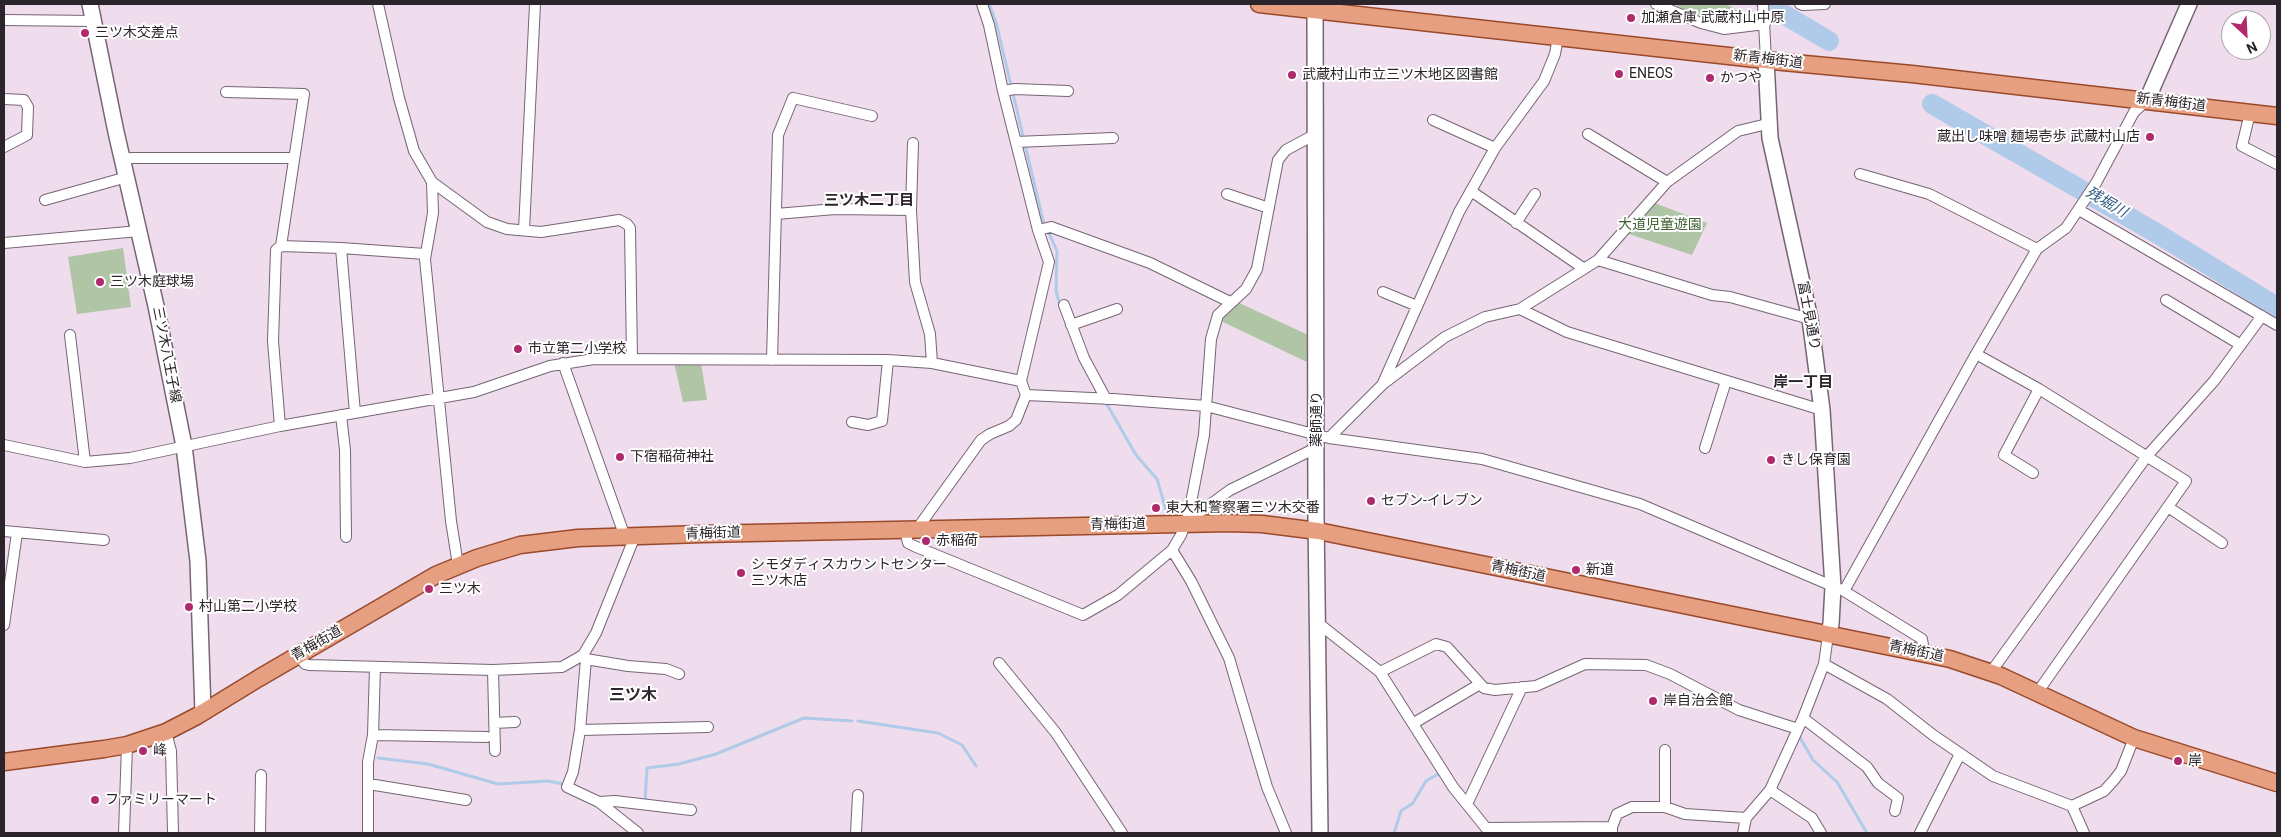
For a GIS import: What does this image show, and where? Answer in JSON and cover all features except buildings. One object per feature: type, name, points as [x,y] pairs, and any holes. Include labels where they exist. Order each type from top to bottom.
[{"type":"main road","name":"新青梅街道","points":[[1259,4],[1315,7],[1558,37],[1912,74],[2277,116]]},
{"type":"main road","name":"青梅街道","points":[[4,762],[83,752],[127,744],[166,732],[410,590],[458,565],[498,551],[535,542],[578,538],[1254,524],[1318,531],[1828,635],[1924,652],[1991,672],[2134,738],[2277,783]]},
{"type":"street","name":"三ツ木八王子線","points":[[90,4],[122,159],[156,306],[184,446],[198,561],[203,712]]},
{"type":"street","points":[[378,4],[399,98],[414,151],[432,182],[487,222],[507,229],[541,232],[618,220],[627,224],[630,228],[632,359]]},
{"type":"street","points":[[524,230],[535,4]]},
{"type":"street","points":[[982,4],[989,25],[1003,91],[1038,230],[1049,262],[1021,381],[1026,395],[1016,420],[1009,426],[990,434],[982,440],[911,530],[908,543],[1083,615],[1118,595],[1172,550],[1181,535],[1190,513],[1204,435],[1211,339],[1218,315],[1246,289],[1257,269],[1278,160],[1286,150],[1316,134]]},
{"type":"street","points":[[1656,4],[1701,23],[1724,28],[1764,22]]},
{"type":"street","points":[[1763,4],[1766,60]]},
{"type":"street","points":[[1800,4],[1825,4]]},
{"type":"street","points":[[1838,589],[2037,249],[2066,228],[2095,186],[2134,112],[2146,100],[2189,4]]},
{"type":"street","name":"薬師通り","points":[[1315,7],[1321,440],[1318,531],[1320,833]]},
{"type":"street","points":[[4,20],[94,21]]},
{"type":"street","points":[[1383,384],[1459,212],[1495,148],[1544,81],[1555,54],[1558,37]]},
{"type":"street","name":"富士見通り","points":[[1766,60],[1768,124],[1810,319],[1822,410],[1838,589],[1828,635]]},
{"type":"street","points":[[1003,91],[1015,89],[1068,91]]},
{"type":"street","points":[[226,92],[304,94],[281,246]]},
{"type":"street","points":[[772,360],[778,135],[793,98],[872,116]]},
{"type":"street","points":[[4,99],[24,100],[28,107],[27,135],[4,147]]},
{"type":"street","points":[[2250,113],[2242,146],[2277,164]]},
{"type":"street","points":[[1433,120],[1495,148]]},
{"type":"street","points":[[1184,524],[1230,490],[1321,440],[1383,384],[1445,337],[1485,317],[1520,309],[1598,260],[1666,182],[1738,131],[1768,124]]},
{"type":"street","points":[[1588,134],[1666,182]]},
{"type":"street","points":[[1016,142],[1028,140],[1114,138]]},
{"type":"street","points":[[913,144],[911,210],[915,282],[930,334],[932,363]]},
{"type":"street","points":[[122,159],[294,158]]},
{"type":"street","points":[[1860,174],[1929,194],[2037,249]]},
{"type":"street","points":[[45,200],[127,177]]},
{"type":"street","points":[[432,182],[433,213],[426,254],[439,398],[458,565]]},
{"type":"street","points":[[1471,191],[1583,268]]},
{"type":"street","points":[[1227,194],[1269,208]]},
{"type":"street","points":[[1516,223],[1535,194]]},
{"type":"street","points":[[776,214],[834,209],[911,210]]},
{"type":"street","points":[[2079,209],[2277,326]]},
{"type":"street","points":[[1038,230],[1051,227],[1150,264],[1230,302]]},
{"type":"street","points":[[4,243],[139,231]]},
{"type":"street","points":[[280,426],[273,341],[276,250],[281,246],[426,254]]},
{"type":"street","points":[[341,248],[355,412]]},
{"type":"street","points":[[1598,260],[1712,295],[1730,297],[1810,319]]},
{"type":"street","points":[[1383,292],[1417,306]]},
{"type":"street","points":[[2166,300],[2241,345]]},
{"type":"street","points":[[1064,304],[1084,358],[1103,399]]},
{"type":"street","points":[[1071,325],[1117,308]]},
{"type":"street","points":[[1520,309],[1567,332],[1822,410]]},
{"type":"street","points":[[1991,672],[2147,456],[2214,382],[2262,316]]},
{"type":"street","points":[[70,335],[85,462]]},
{"type":"street","points":[[1976,354],[2039,388],[2186,480],[2037,693]]},
{"type":"street","points":[[4,445],[85,462],[130,458],[280,426],[483,389],[563,363],[594,359],[888,360],[932,363],[1021,381]]},
{"type":"street","points":[[852,422],[868,425],[882,421],[888,360]]},
{"type":"street","points":[[563,363],[630,537],[596,633],[584,657],[580,730],[573,772],[568,787],[599,802],[638,833]]},
{"type":"street","points":[[1705,448],[1726,381]]},
{"type":"street","points":[[2033,473],[2004,455],[2039,388]]},
{"type":"street","points":[[1026,395],[1206,406],[1321,440],[1482,459],[1640,504],[1838,589],[1922,639],[1924,652]]},
{"type":"street","points":[[341,415],[345,450],[346,537]]},
{"type":"street","points":[[2168,508],[2222,543]]},
{"type":"street","points":[[4,530],[17,533],[104,540]]},
{"type":"street","points":[[4,625],[17,533]]},
{"type":"street","points":[[1172,550],[1191,581],[1229,658],[1267,787],[1286,833]]},
{"type":"street","points":[[1318,623],[1380,672],[1453,787],[1486,828],[1612,830],[1617,814],[1632,807],[1665,807],[1685,814],[1746,818]]},
{"type":"street","points":[[1743,833],[1746,818],[1770,790],[1803,718],[1824,664],[1828,635]]},
{"type":"street","points":[[1380,672],[1436,644],[1447,648],[1484,688],[1495,690],[1536,686],[1585,664],[1646,665],[1670,674],[1739,710],[1798,729]]},
{"type":"street","points":[[298,655],[305,664],[309,665],[493,670],[562,667],[584,657],[628,666],[666,669],[679,674]]},
{"type":"street","points":[[999,663],[1056,733],[1122,833]]},
{"type":"street","points":[[1824,664],[1887,699],[1960,754],[1993,776],[2072,806],[2084,833]]},
{"type":"street","points":[[368,833],[368,762],[373,735],[375,667]]},
{"type":"street","points":[[493,670],[495,751]]},
{"type":"street","points":[[1414,723],[1480,684]]},
{"type":"street","points":[[1467,804],[1522,688]]},
{"type":"street","points":[[1803,718],[1867,767],[1878,783],[1898,798],[1895,811]]},
{"type":"street","points":[[494,723],[514,722]]},
{"type":"street","points":[[580,730],[708,727]]},
{"type":"street","points":[[166,732],[171,751],[173,833]]},
{"type":"street","points":[[373,735],[487,737]]},
{"type":"street","points":[[2072,806],[2104,791],[2121,771],[2134,738]]},
{"type":"street","points":[[124,833],[127,744]]},
{"type":"street","points":[[1665,750],[1665,807]]},
{"type":"street","points":[[1920,833],[1960,754]]},
{"type":"street","points":[[260,833],[261,775]]},
{"type":"street","points":[[369,784],[466,800]]},
{"type":"street","points":[[1770,790],[1812,818],[1821,833]]},
{"type":"street","points":[[856,833],[858,795]]},
{"type":"street","points":[[599,802],[614,800],[691,810]]},
{"type":"green space","points":[[1674,4],[1726,4],[1749,17],[1750,20],[1721,22],[1687,11]]},
{"type":"green space","name":"大道児童遊園","points":[[1652,202],[1707,223],[1692,255],[1626,233]]},
{"type":"green space","name":"三ツ木庭球場","points":[[123,248],[131,307],[77,314],[68,257]]},
{"type":"green space","points":[[1235,301],[1308,335],[1309,363],[1221,321]]},
{"type":"green space","points":[[674,362],[701,363],[707,400],[683,402]]},
{"type":"waterway","points":[[989,4],[996,22],[1043,220],[1057,251],[1056,291],[1060,305]]},
{"type":"waterway","name":"残堀川","points":[[1766,4],[1829,41]]},
{"type":"waterway","name":"残堀川","points":[[1932,104],[2158,234],[2277,307]]},
{"type":"waterway","points":[[1105,401],[1136,455],[1157,479],[1167,513]]},
{"type":"waterway","points":[[645,801],[647,768],[679,764],[716,754],[804,718],[852,721]]},
{"type":"waterway","points":[[858,721],[938,733],[962,745],[976,766]]},
{"type":"waterway","points":[[1799,736],[1813,760],[1837,782],[1867,833]]},
{"type":"waterway","points":[[378,758],[428,764],[498,784],[548,781],[563,784]]},
{"type":"waterway","points":[[1394,833],[1401,811],[1413,803],[1426,781],[1440,773]]},
{"type":"place","name":"加瀬倉庫 武蔵村山中原","points":[[1631,18]]},
{"type":"place","name":"三ツ木交差点","points":[[85,33]]},
{"type":"place","name":"ENEOS","points":[[1619,74]]},
{"type":"place","name":"武蔵村山市立三ツ木地区図書館","points":[[1292,75]]},
{"type":"place","name":"かつや","points":[[1710,78]]},
{"type":"place","name":"蔵出し味噌 麺場壱歩 武蔵村山店","points":[[2150,137]]},
{"type":"place","name":"三ツ木庭球場","points":[[100,282]]},
{"type":"place","name":"市立第二小学校","points":[[518,349]]},
{"type":"place","name":"下宿稲荷神社","points":[[620,457]]},
{"type":"place","name":"きし保育園","points":[[1771,460]]},
{"type":"place","name":"セブン-イレブン","points":[[1371,501]]},
{"type":"place","name":"東大和警察署三ツ木交番","points":[[1156,508]]},
{"type":"place","name":"赤稲荷","points":[[926,541]]},
{"type":"place","name":"新道","points":[[1576,570]]},
{"type":"place","name":"シモダディスカウントセンター 三ツ木店","points":[[741,573]]},
{"type":"place","name":"三ツ木","points":[[429,589]]},
{"type":"place","name":"村山第二小学校","points":[[189,607]]},
{"type":"place","name":"岸自治会館","points":[[1653,701]]},
{"type":"place","name":"峰","points":[[143,751]]},
{"type":"place","name":"岸","points":[[2178,761]]},
{"type":"place","name":"ファミリーマート","points":[[95,800]]},
{"type":"district","name":"三ツ木二丁目","points":[[869,201]]},
{"type":"district","name":"岸一丁目","points":[[1803,383]]},
{"type":"district","name":"三ツ木","points":[[633,696]]}]
